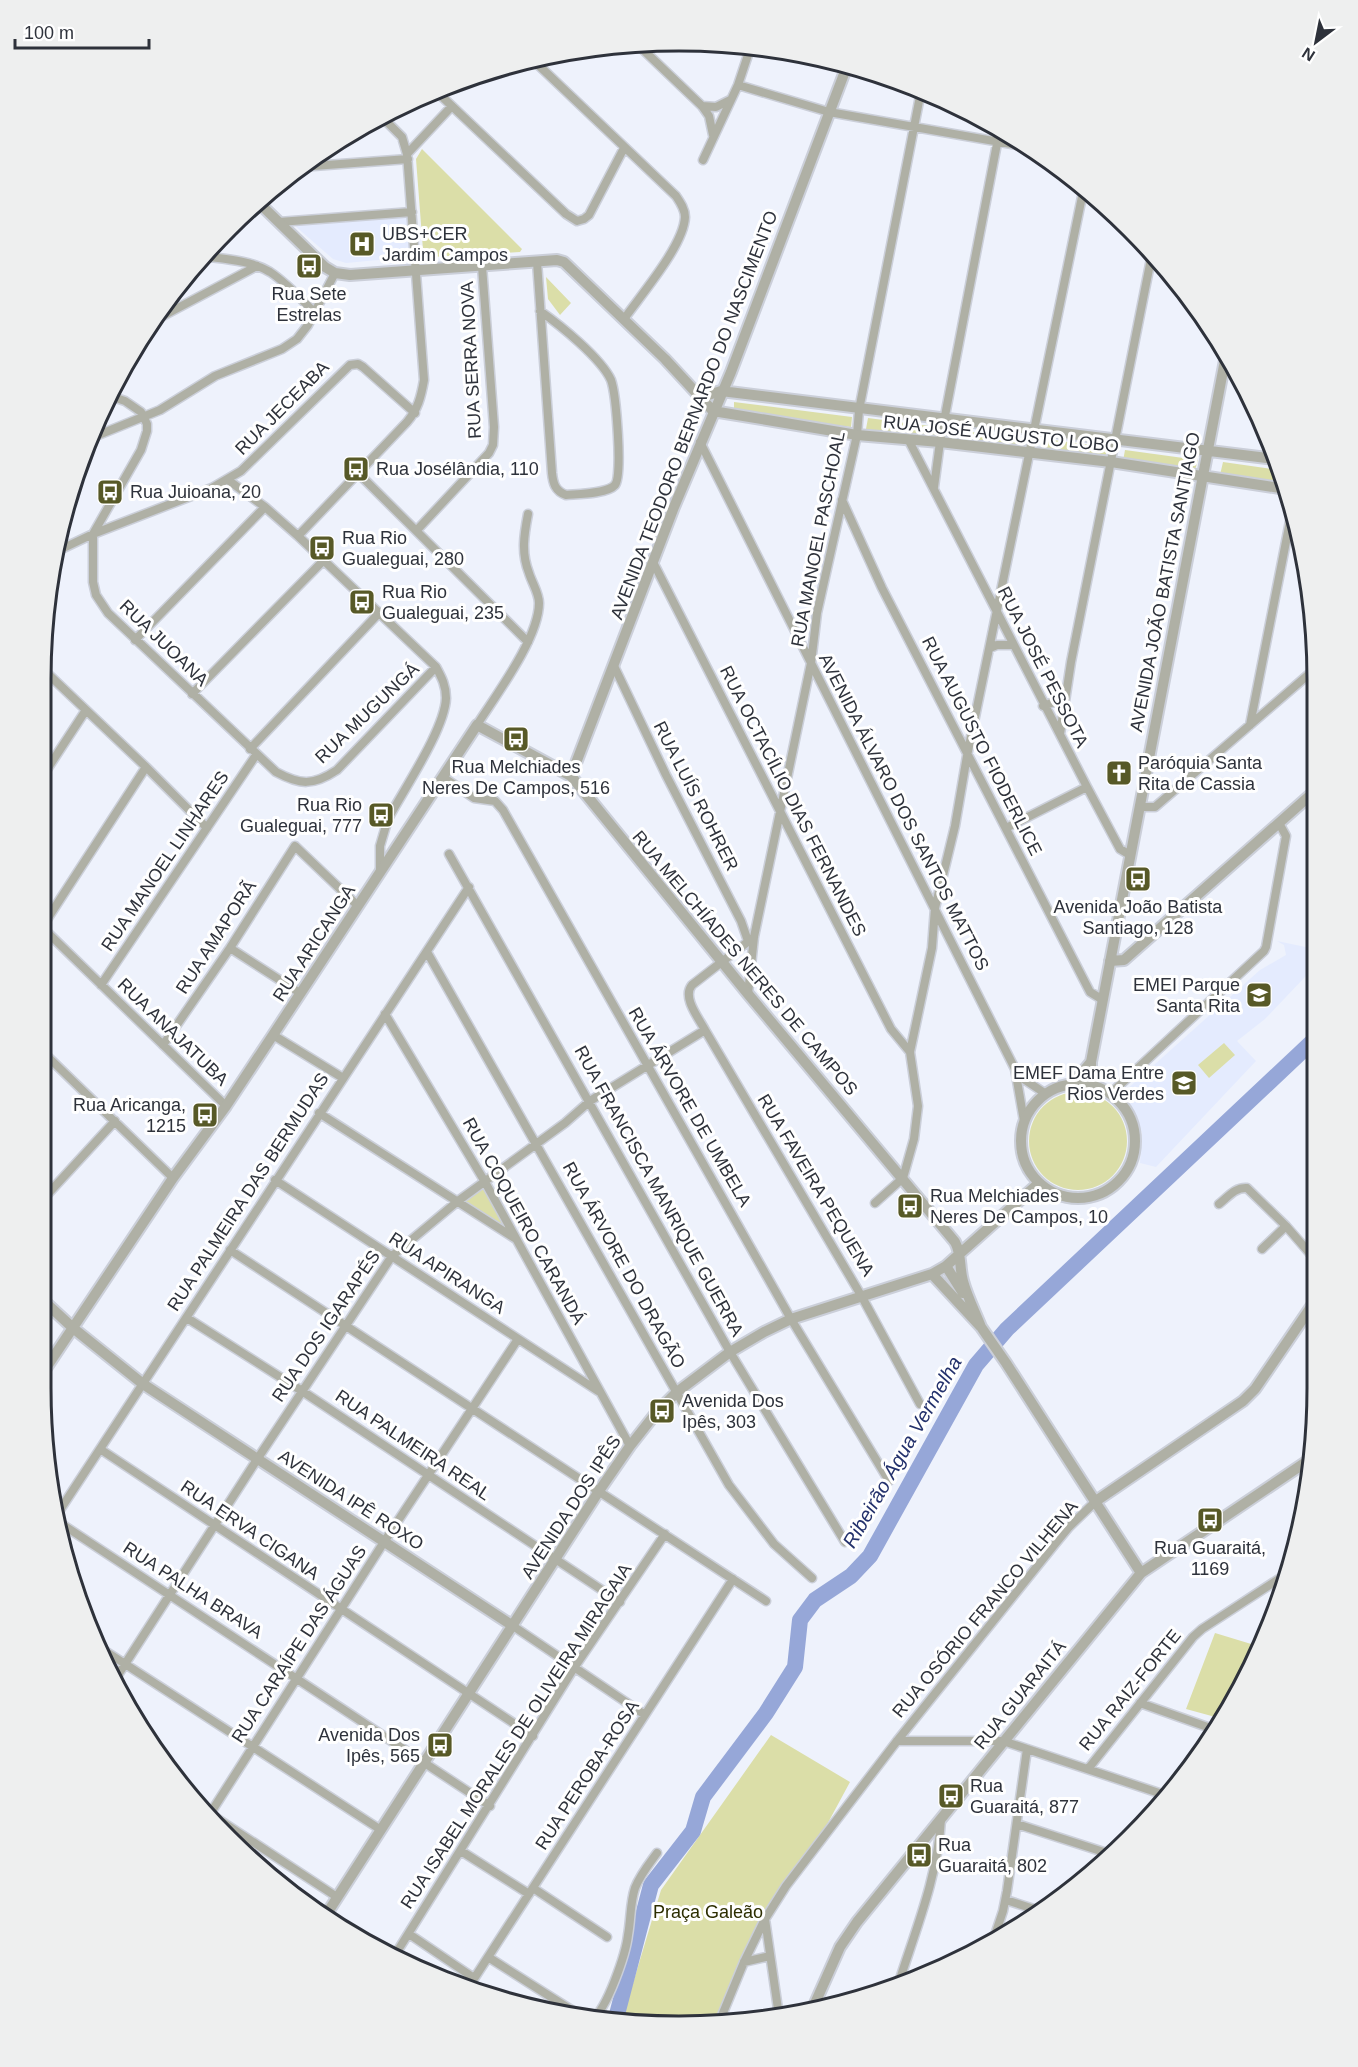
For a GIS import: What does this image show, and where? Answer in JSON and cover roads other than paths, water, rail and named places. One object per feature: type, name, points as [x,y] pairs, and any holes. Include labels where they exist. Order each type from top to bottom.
[{"type":"street","points":[[645,52],[702,106],[709,116],[713,135]]},
{"type":"street","points":[[703,160],[738,85],[748,55]]},
{"type":"street","points":[[540,67],[676,196],[682,206],[685,216],[683,228],[669,256],[624,319]]},
{"type":"street","name":"AVENIDA TEODORO BERNARDO DO NASCIMENTO","points":[[571,776],[700,442],[731,372],[844,73]]},
{"type":"street","points":[[738,85],[829,112],[1005,142]]},
{"type":"street","points":[[443,97],[572,219],[581,221],[589,215],[624,148]]},
{"type":"street","name":"RUA MANOEL PASCHOAL","points":[[748,994],[751,939],[811,663],[818,613],[856,435],[919,99]]},
{"type":"street","points":[[702,106],[716,107],[730,100]]},
{"type":"street","points":[[320,164],[408,157],[452,106]]},
{"type":"street","points":[[298,536],[415,413],[421,399],[424,380],[408,157],[402,137],[388,123]]},
{"type":"street","points":[[934,488],[940,442],[998,141]]},
{"type":"street","points":[[875,1203],[903,1178],[917,1126],[918,1106],[910,1052],[932,948],[935,908],[955,826],[967,756],[1031,453],[1081,197]]},
{"type":"street","points":[[264,208],[325,267],[335,273],[350,275],[557,260],[566,263],[702,397],[713,411]]},
{"type":"street","points":[[279,222],[412,212]]},
{"type":"street","points":[[214,257],[257,266],[277,277],[315,313]]},
{"type":"street","points":[[537,262],[540,311],[554,485],[566,495],[607,490],[615,485],[619,476],[617,424],[611,380],[587,351],[555,321],[540,311]]},
{"type":"street","points":[[1060,734],[1110,462],[1150,264]]},
{"type":"street","points":[[170,312],[257,266]]},
{"type":"street","name":"RUA SERRA NOVA","points":[[417,530],[489,453],[493,445],[494,427],[482,266]]},
{"type":"street","points":[[101,434],[145,417],[176,401],[215,376],[290,344],[303,333],[335,273]]},
{"type":"street","name":"RUA JECEABA","points":[[228,480],[255,459],[350,365],[358,364],[363,367],[415,413]]},
{"type":"street","name":"AVENIDA JOÃO BATISTA SANTIAGO","points":[[1091,1086],[1091,1062],[1224,366]]},
{"type":"street","points":[[702,397],[721,391]]},
{"type":"street","name":"RUA JOSÉ AUGUSTO LOBO","points":[[721,391],[859,410],[1266,458]]},
{"type":"street","points":[[93,534],[141,450],[147,431],[145,417],[134,407],[117,399]]},
{"type":"street","name":"RUA JOSÉ AUGUSTO LOBO","points":[[713,411],[856,435],[940,442],[1110,462],[1277,488]]},
{"type":"street","name":"RUA JOSÉ PESSOTA","points":[[908,440],[1043,706],[1120,849],[1130,855]]},
{"type":"street","name":"AVENIDA ÁLVARO DOS SANTOS MATTOS","points":[[700,442],[1015,1069],[1025,1080],[1046,1094]]},
{"type":"street","points":[[359,474],[528,642]]},
{"type":"street","points":[[65,547],[228,480],[265,507],[298,536],[436,668],[444,681],[446,690],[444,711],[436,731],[388,819],[380,846],[380,873]]},
{"type":"street","name":"RUA AUGUSTO FIODERLICE","points":[[841,499],[882,588],[1089,992],[1103,1000]]},
{"type":"street","points":[[135,640],[265,507]]},
{"type":"street","name":"RUA ARICANGA","points":[[51,1361],[173,1178],[226,1106],[477,725],[528,642],[536,621],[539,602],[528,571],[524,551],[528,514]]},
{"type":"street","points":[[1250,725],[1289,528]]},
{"type":"street","name":"RUA JUOANA","points":[[93,534],[92,566],[96,595],[108,613],[253,752]]},
{"type":"street","points":[[192,694],[324,560]]},
{"type":"street","name":"RUA OCTACÍLIO DIAS FERNANDES","points":[[653,562],[891,1029],[910,1052]]},
{"type":"street","points":[[980,580],[994,585],[1003,582]]},
{"type":"street","name":"RUA MANOEL LINHARES","points":[[101,985],[207,828],[253,752],[380,612]]},
{"type":"street","points":[[990,648],[1004,644],[1012,645]]},
{"type":"street","name":"RUA LUÍS ROHRER","points":[[614,666],[666,775],[751,939]]},
{"type":"street","name":"RUA MUGUNGÁ","points":[[253,752],[276,772],[290,780],[303,783],[325,778],[337,770],[436,668]]},
{"type":"street","points":[[1139,807],[1155,807],[1307,676]]},
{"type":"street","points":[[51,677],[207,828]]},
{"type":"street","points":[[1043,706],[1058,701],[1066,694]]},
{"type":"street","points":[[51,763],[86,710]]},
{"type":"street","name":"RUA MELCHÍADES NERES DE CAMPOS","points":[[477,725],[571,776],[748,994],[956,1242],[961,1254]]},
{"type":"street","points":[[51,913],[146,767]]},
{"type":"street","name":"RUA ÁRVORE DE UMBELA","points":[[443,777],[474,798],[490,799],[499,803],[791,1319],[889,1481]]},
{"type":"street","points":[[1006,828],[1087,787]]},
{"type":"street","points":[[1110,962],[1124,960],[1280,825],[1307,799]]},
{"type":"street","points":[[1110,1094],[1260,956],[1266,947],[1286,836],[1280,825]]},
{"type":"street","name":"RUA AMAPORÃ","points":[[163,1046],[230,948],[295,846],[358,906]]},
{"type":"street","name":"RUA FRANCISCA MANRIQUE GUERRA","points":[[449,854],[730,1352],[845,1542]]},
{"type":"street","name":"RUA PALMEIRA DAS BERMUDAS","points":[[62,1507],[469,887]]},
{"type":"street","name":"RUA ANAJATUBA","points":[[51,936],[226,1106]]},
{"type":"street","points":[[722,961],[751,939]]},
{"type":"street","points":[[230,948],[300,993]]},
{"type":"street","name":"RUA ÁRVORE DO DRAGÃO","points":[[427,952],[729,1485],[774,1544],[812,1578]]},
{"type":"street","name":"RUA FAVEIRA PEQUENA","points":[[722,961],[692,985],[688,991],[688,998],[862,1297],[920,1404]]},
{"type":"street","name":"RUA COQUEIRO CARANDÁ","points":[[385,1014],[518,1240],[630,1446]]},
{"type":"street","name":"RUA DOS IGARAPÉS","points":[[119,1672],[392,1256],[458,1201],[537,1144],[590,1101],[705,1030]]},
{"type":"street","points":[[273,1035],[342,1078]]},
{"type":"street","points":[[51,1062],[173,1178]]},
{"type":"street","points":[[1071,1085],[1091,1062]]},
{"type":"street","name":"AVENIDA ÁLVARO DOS SANTOS MATTOS","points":[[1015,1069],[1024,1121]]},
{"type":"street","points":[[1071,1085],[1091,1086],[1110,1094],[1126,1112],[1135,1133],[1135,1149],[1131,1164],[1123,1177],[1111,1188],[1098,1195],[1082,1198],[1066,1197],[1052,1192],[1039,1183],[1030,1173],[1024,1161],[1021,1134],[1024,1121],[1033,1106],[1046,1094],[1058,1088],[1071,1085]]},
{"type":"street","points":[[319,1113],[518,1240]]},
{"type":"street","points":[[51,1191],[115,1121]]},
{"type":"street","name":"RUA APIRANGA","points":[[275,1180],[601,1393]]},
{"type":"street","name":"AVENIDA DOS IPÊS","points":[[329,1910],[599,1491],[656,1413],[677,1392],[730,1352],[764,1332],[791,1319],[932,1274],[946,1266],[1039,1183]]},
{"type":"street","points":[[1219,1204],[1241,1187],[1247,1188],[1307,1250]]},
{"type":"street","points":[[1262,1249],[1286,1226]]},
{"type":"street","points":[[230,1250],[766,1600]]},
{"type":"street","points":[[961,1254],[962,1275],[982,1329]]},
{"type":"street","points":[[946,1266],[975,1311]]},
{"type":"street","points":[[932,1274],[982,1329],[1006,1362],[1141,1573]]},
{"type":"street","name":"AVENIDA IPÊ ROXO","points":[[51,1308],[143,1384],[645,1715]]},
{"type":"street","name":"RUA OSÓRIO FRANCO VILHENA","points":[[722,2015],[765,1919],[786,1886],[897,1741],[1069,1527],[1096,1501],[1243,1401],[1255,1389],[1307,1313]]},
{"type":"street","name":"RUA PALMEIRA REAL","points":[[187,1318],[620,1602]]},
{"type":"street","name":"RUA CARAÍPE DAS ÁGUAS","points":[[213,1809],[384,1542],[518,1339]]},
{"type":"street","name":"RUA ERVA CIGANA","points":[[100,1449],[533,1736]]},
{"type":"street","name":"RUA GUARAITÁ","points":[[816,2001],[840,1947],[857,1922],[1141,1573],[1303,1464]]},
{"type":"street","name":"RUA PALHA BRAVA","points":[[67,1527],[490,1806]]},
{"type":"street","name":"RUA ISABEL MORALES DE OLIVEIRA MIRAGAIA","points":[[399,1950],[574,1668],[665,1534]]},
{"type":"street","name":"RUA PEROBA-ROSA","points":[[472,1981],[733,1579]]},
{"type":"street","name":"RUA RAIZ-FORTE","points":[[1088,1769],[1184,1647],[1202,1629],[1277,1580]]},
{"type":"street","points":[[111,1655],[381,1830]]},
{"type":"street","points":[[1140,1703],[1207,1727]]},
{"type":"street","points":[[897,1741],[1003,1741],[1158,1793]]},
{"type":"street","points":[[997,1930],[1006,1900],[1027,1749]]},
{"type":"street","points":[[901,1975],[934,1870],[941,1819]]},
{"type":"street","points":[[1017,1824],[1102,1851]]},
{"type":"street","points":[[234,1831],[337,1897]]},
{"type":"street","points":[[461,1851],[607,1937]]},
{"type":"street","points":[[600,2011],[611,1991],[625,1950],[635,1888],[657,1853]]},
{"type":"street","points":[[1006,1900],[1031,1908]]},
{"type":"street","points":[[765,1919],[778,2008]]},
{"type":"street","points":[[409,1934],[474,1978]]},
{"type":"street","points":[[744,1962],[770,1956]]},
{"type":"street","points":[[488,1957],[563,2005]]},
{"type":"waterway","name":"Ribeirão Água Vermelha","points":[[617,2013],[651,1885],[693,1831],[703,1797],[766,1713],[795,1667],[800,1620],[815,1600],[851,1576],[870,1556],[976,1365],[1007,1329],[1307,1047]]},
{"type":"place","name":"UBS+CER Jardim Campos","points":[[362,244]]},
{"type":"place","name":"Rua Sete Estrelas","points":[[309,266]]},
{"type":"place","name":"Rua Josélândia, 110","points":[[356,469]]},
{"type":"place","name":"Rua Juioana, 20","points":[[110,492]]},
{"type":"place","name":"Rua Rio Gualeguai, 280","points":[[322,548]]},
{"type":"place","name":"Rua Rio Gualeguai, 235","points":[[362,602]]},
{"type":"place","name":"Rua Melchiades Neres De Campos, 516","points":[[516,739]]},
{"type":"place","name":"Paróquia Santa Rita de Cassia","points":[[1119,773]]},
{"type":"place","name":"Rua Rio Gualeguai, 777","points":[[381,815]]},
{"type":"place","name":"Avenida João Batista Santiago, 128","points":[[1138,879]]},
{"type":"place","name":"EMEI Parque Santa Rita","points":[[1259,995]]},
{"type":"place","name":"EMEF Dama Entre Rios Verdes","points":[[1184,1083]]},
{"type":"place","name":"Rua Aricanga, 1215","points":[[205,1115]]},
{"type":"place","name":"Rua Melchiades Neres De Campos, 10","points":[[910,1206]]},
{"type":"place","name":"Avenida Dos Ipês, 303","points":[[662,1411]]},
{"type":"place","name":"Rua Guaraitá, 1169","points":[[1210,1520]]},
{"type":"place","name":"Avenida Dos Ipês, 565","points":[[440,1745]]},
{"type":"place","name":"Rua Guaraitá, 877","points":[[951,1796]]},
{"type":"place","name":"Rua Guaraitá, 802","points":[[919,1855]]},
{"type":"park label","name":"Praça Galeão","points":[[708,1912]]}]
